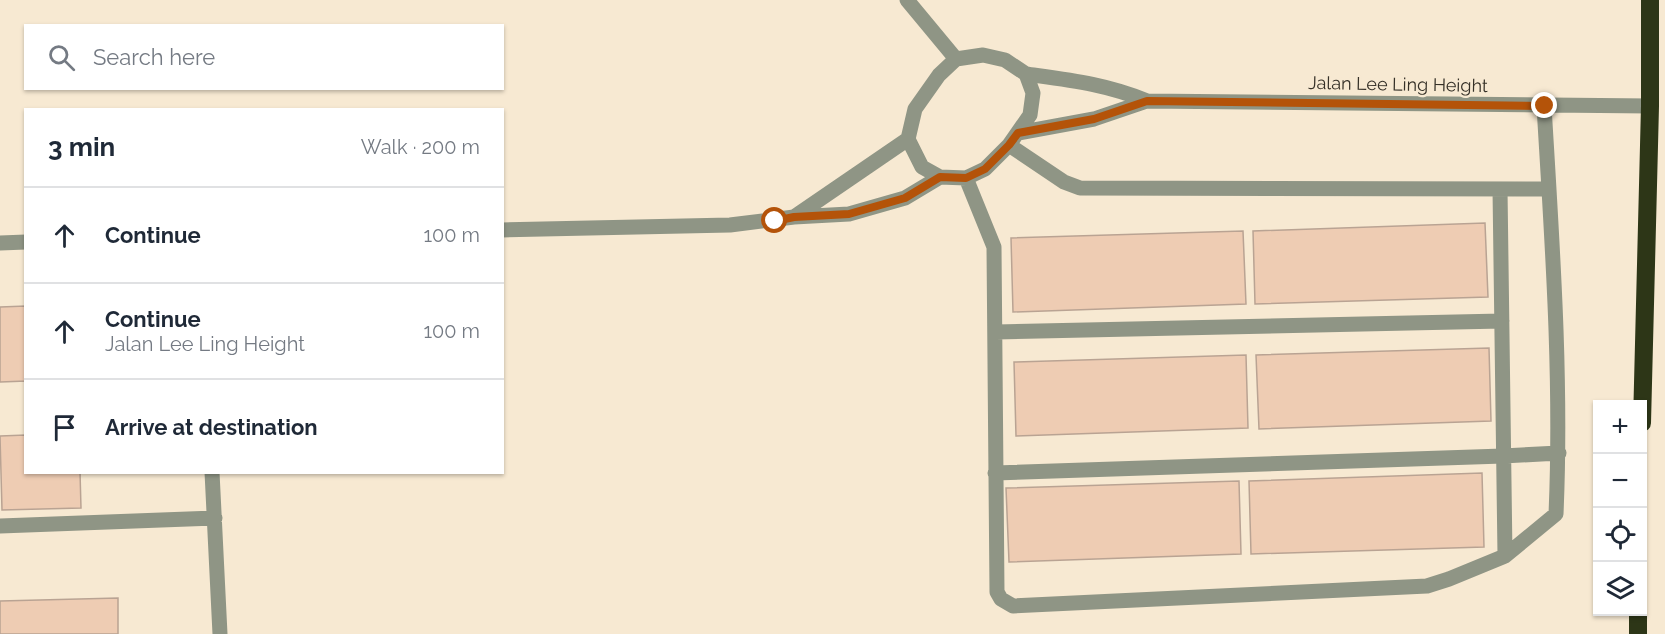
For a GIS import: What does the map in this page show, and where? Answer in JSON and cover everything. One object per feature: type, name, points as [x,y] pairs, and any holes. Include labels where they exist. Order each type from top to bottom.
[{"type":"highway","points":[[1643,400],[1650,105],[1650,0]]},
{"type":"highway","points":[[1638,616],[1638,634]]},
{"type":"street","points":[[907,0],[956,59]]},
{"type":"street","points":[[1026,75],[1033,93],[1030,115],[1013,139],[985,169],[966,178],[940,177],[921,167],[908,139],[915,108],[939,75],[956,59],[983,55],[1005,60],[1026,75],[1120,90],[1147,101]]},
{"type":"street","points":[[1013,139],[1094,119],[1147,101]]},
{"type":"street","name":"Jalan Lee Ling Height","points":[[1147,101],[1545,106],[1650,105]]},
{"type":"street","points":[[966,178],[994,247],[997,592],[1001,599],[1013,606],[1427,586],[1505,556],[1556,514],[1559,453],[1545,106]]},
{"type":"street","points":[[794,217],[908,139]]},
{"type":"street","points":[[1013,139],[1064,182],[1080,188],[1549,189]]},
{"type":"street","points":[[504,230],[730,225],[794,217],[849,214],[905,198],[940,177]]},
{"type":"street","points":[[1500,189],[1505,556]]},
{"type":"street","points":[[0,243],[24,242]]},
{"type":"street","points":[[996,332],[1502,321]]},
{"type":"street","points":[[995,473],[1559,453]]},
{"type":"street","points":[[212,474],[220,634]]},
{"type":"street","points":[[0,526],[215,518]]},
{"type":"building","points":[[1485,223],[1488,297],[1255,304],[1253,231]]},
{"type":"building","points":[[1243,231],[1246,304],[1013,312],[1011,238]]},
{"type":"building","points":[[24,306],[24,381],[0,382],[0,307]]},
{"type":"building","points":[[1489,348],[1491,421],[1259,429],[1256,355]]},
{"type":"building","points":[[1246,355],[1248,428],[1016,436],[1014,362]]},
{"type":"building","points":[[24,435],[24,474],[80,474],[81,508],[2,510],[0,436]]},
{"type":"building","points":[[1482,473],[1484,547],[1251,554],[1249,481]]},
{"type":"building","points":[[1239,481],[1241,554],[1009,562],[1006,488]]},
{"type":"building","points":[[118,598],[118,634],[0,634],[0,601]]},
{"type":"route","points":[[775,221],[794,217],[849,214],[905,198],[940,177],[966,178],[985,169],[1018,133],[1094,119],[1147,101],[1545,106]]}]
